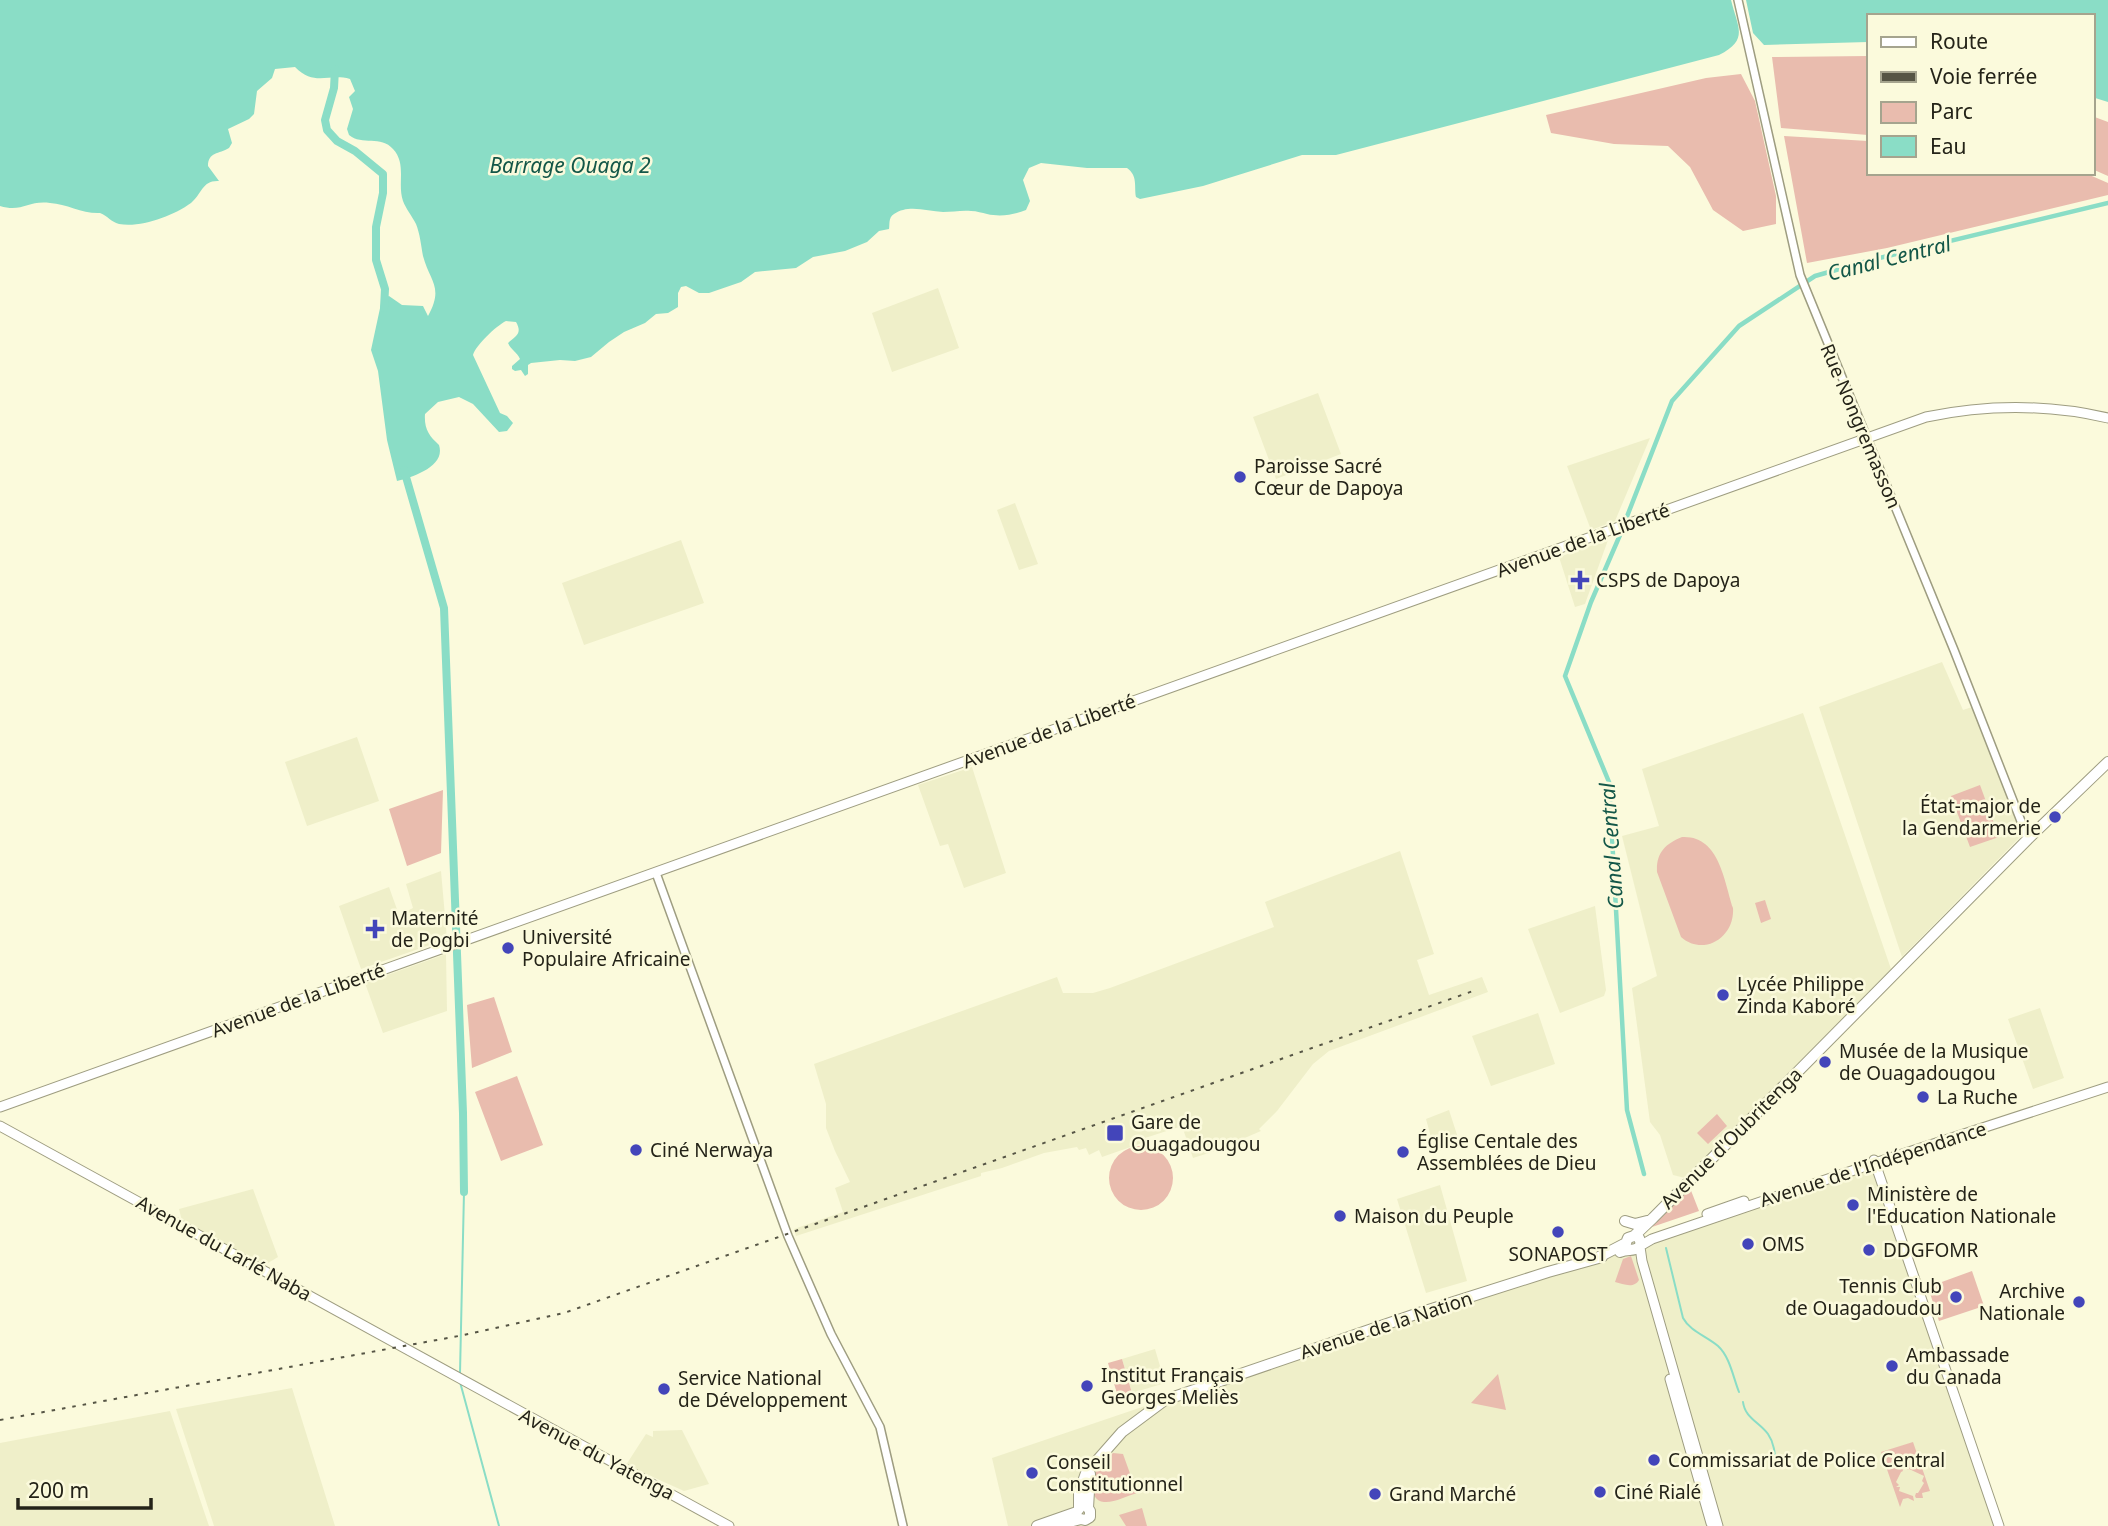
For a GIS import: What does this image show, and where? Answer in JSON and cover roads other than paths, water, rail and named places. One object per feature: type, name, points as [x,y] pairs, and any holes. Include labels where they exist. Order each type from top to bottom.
[{"type":"highway","name":"Avenue d'Oubritenga","points":[[1635,1243],[1650,1219],[2108,762]]},
{"type":"highway","points":[[1625,1221],[1635,1224],[1650,1219]]},
{"type":"highway","name":"Avenue de la Nation","points":[[1079,1495],[1091,1467],[1114,1440],[1152,1407],[1175,1396],[1334,1341],[1597,1258],[1635,1243]]},
{"type":"highway","points":[[1084,1517],[1091,1467]]},
{"type":"highway","points":[[1079,1495],[1084,1517]]},
{"type":"highway","points":[[1061,1517],[1079,1495]]},
{"type":"highway","points":[[1037,1526],[1061,1517],[1084,1517]]},
{"type":"highway","points":[[1053,1526],[1084,1517]]},
{"type":"main road","name":"Avenue de la Liberté","points":[[0,1107],[1926,417],[1974,408],[2032,407],[2071,410],[2108,418]]},
{"type":"main road","name":"Avenue de l'Indépendance","points":[[1635,1243],[1874,1160],[2108,1085]]},
{"type":"main road","name":"Avenue du Larlé Naba","points":[[0,1126],[465,1382]]},
{"type":"main road","points":[[1874,1160],[1999,1526]]},
{"type":"main road","points":[[1635,1243],[1637,1262],[1718,1526]]},
{"type":"main road","points":[[1672,1376],[1712,1526]]},
{"type":"main road","name":"Avenue du Yatenga","points":[[465,1382],[729,1526]]},
{"type":"street","name":"Rue Nongremasson","points":[[1738,0],[1804,287],[1954,650],[2028,839]]},
{"type":"street","points":[[656,873],[788,1236],[831,1334],[880,1427],[903,1526]]},
{"type":"water","name":"Barrage Ouaga 2","points":[[0,0],[1731,0],[1739,32],[1735,44],[1719,55],[1336,155],[1302,155],[1203,186],[1140,199],[1136,197],[1134,178],[1127,168],[1087,168],[1041,163],[1029,168],[1023,180],[1030,201],[1026,210],[992,215],[975,211],[905,209],[891,217],[889,229],[879,231],[867,242],[845,251],[813,257],[796,268],[755,272],[741,282],[709,293],[681,287],[678,307],[668,313],[656,314],[645,323],[624,332],[591,357],[575,361],[531,363],[525,376],[521,370],[512,369],[520,359],[508,343],[519,329],[516,322],[506,321],[487,336],[473,355],[500,413],[513,423],[507,431],[499,432],[473,404],[459,397],[438,402],[425,414],[425,424],[439,445],[438,459],[427,469],[397,481],[387,440],[378,371],[371,350],[382,299],[389,296],[402,305],[423,306],[428,316],[433,306],[435,291],[417,228],[403,201],[401,168],[397,155],[383,142],[360,140],[349,135],[347,129],[353,109],[349,97],[355,91],[350,79],[315,78],[295,67],[275,69],[272,78],[257,91],[254,114],[228,129],[232,143],[229,148],[215,154],[208,161],[208,166],[219,181],[209,183],[191,203],[166,216],[147,223],[128,225],[116,223],[100,213],[56,204],[36,203],[8,208],[0,206]]},
{"type":"water","points":[[1746,0],[2108,0],[2108,102],[2094,98],[2094,14],[1867,14],[1867,42],[1764,45],[1753,33]]},
{"type":"waterway","points":[[335,69],[334,88],[325,120],[327,130],[337,141],[355,151],[383,174],[383,193],[376,227],[376,260],[385,289],[384,308]]},
{"type":"waterway","name":"Canal Central","points":[[1626,519],[1672,401],[1739,326],[1815,276],[2108,203]]},
{"type":"waterway","points":[[404,470],[444,608],[464,1192]]},
{"type":"waterway","name":"Canal Central","points":[[1620,535],[1591,602],[1565,676],[1609,782],[1627,1110],[1644,1174]]},
{"type":"waterway","points":[[1738,1139],[1763,1113]]},
{"type":"waterway","points":[[460,1373],[464,1192]]},
{"type":"waterway","name":"Canal Central","points":[[1666,1248],[1683,1318],[1722,1351],[1739,1392]]},
{"type":"waterway","points":[[460,1382],[499,1526]]},
{"type":"waterway","points":[[1743,1402],[1749,1416],[1770,1438],[1776,1468]]},
{"type":"railway","points":[[0,1420],[464,1335],[564,1313],[1473,991]]},
{"type":"place","name":"Paroisse Sacré Cœur de Dapoya","points":[[1240,477]]},
{"type":"place","name":"CSPS de Dapoya","points":[[1580,580]]},
{"type":"place","name":"État-major de la Gendarmerie","points":[[2055,817]]},
{"type":"place","name":"Maternité de Pogbi","points":[[375,929]]},
{"type":"place","name":"Université Populaire Africaine","points":[[508,948]]},
{"type":"place","name":"Lycée Philippe Zinda Kaboré","points":[[1723,995]]},
{"type":"place","name":"Musée de la Musique de Ouagadougou","points":[[1825,1062]]},
{"type":"place","name":"La Ruche","points":[[1923,1097]]},
{"type":"place","name":"Gare de Ouagadougou","points":[[1115,1133]]},
{"type":"place","name":"Ciné Nerwaya","points":[[636,1150]]},
{"type":"place","name":"Église Centale des Assemblées de Dieu","points":[[1403,1152]]},
{"type":"place","name":"Ministère de l'Education Nationale","points":[[1853,1205]]},
{"type":"place","name":"Maison du Peuple","points":[[1340,1216]]},
{"type":"place","name":"SONAPOST","points":[[1558,1232]]},
{"type":"place","name":"OMS","points":[[1748,1244]]},
{"type":"place","name":"DDGFOMR","points":[[1869,1250]]},
{"type":"place","name":"Tennis Club de Ouagadoudou","points":[[1956,1297]]},
{"type":"place","name":"Archive Nationale","points":[[2079,1302]]},
{"type":"place","name":"Ambassade du Canada","points":[[1892,1366]]},
{"type":"place","name":"Institut Français Georges Meliès","points":[[1087,1386]]},
{"type":"place","name":"Service National de Développement","points":[[664,1389]]},
{"type":"place","name":"Commissariat de Police Central","points":[[1654,1460]]},
{"type":"place","name":"Conseil Constitutionnel","points":[[1032,1473]]},
{"type":"place","name":"Ciné Rialé","points":[[1600,1492]]},
{"type":"place","name":"Grand Marché","points":[[1375,1494]]}]
